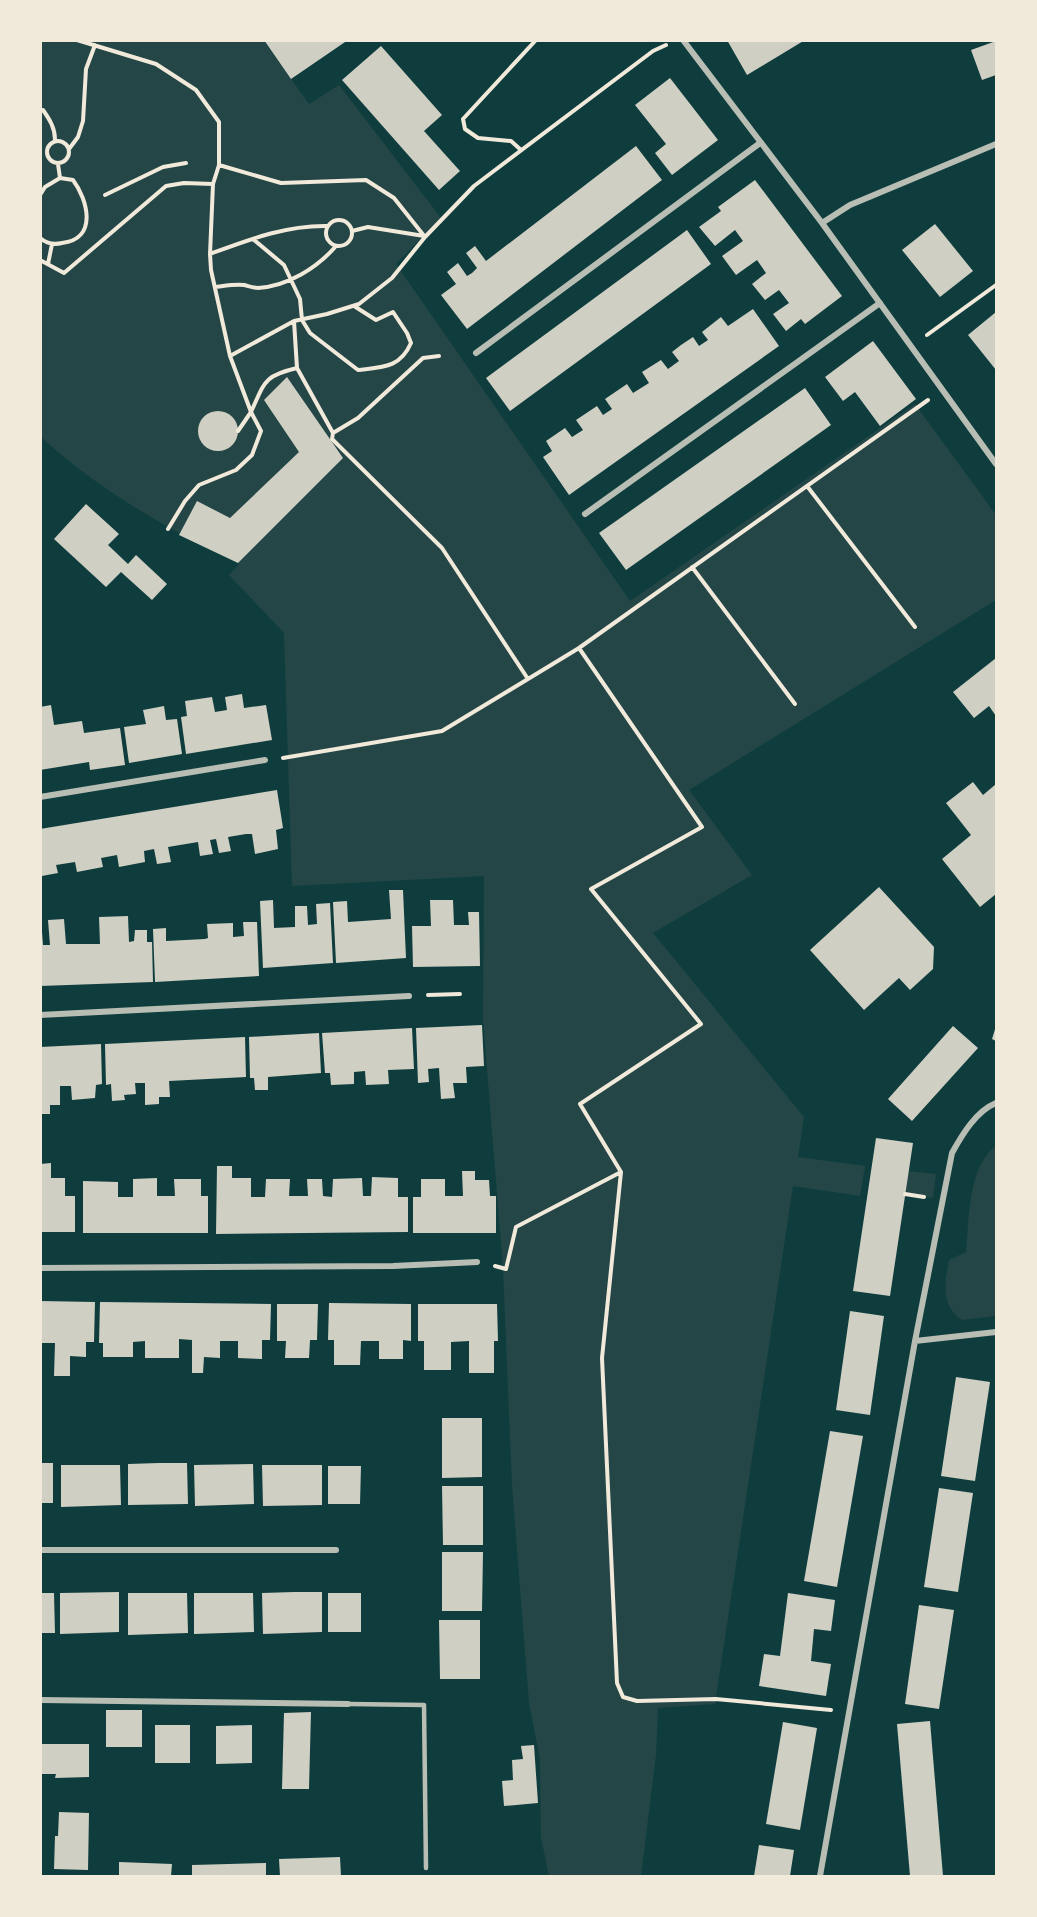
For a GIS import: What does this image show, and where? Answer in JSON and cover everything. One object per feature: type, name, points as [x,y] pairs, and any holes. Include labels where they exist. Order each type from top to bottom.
[{"type":"street","points":[[683,40],[822,223],[996,464]]},
{"type":"street","points":[[476,353],[760,143]]},
{"type":"street","points":[[822,223],[850,205],[996,144]]},
{"type":"street","points":[[585,514],[880,303]]},
{"type":"street","points":[[40,797],[264,760]]},
{"type":"street","points":[[40,1015],[409,996]]},
{"type":"street","points":[[820,1876],[915,1341],[952,1153],[966,1129],[996,1104]]},
{"type":"street","points":[[40,1268],[393,1266],[477,1262]]},
{"type":"street","points":[[915,1341],[996,1332]]},
{"type":"street","points":[[40,1550],[336,1550]]},
{"type":"street","points":[[40,1700],[348,1704]]},
{"type":"lane","points":[[348,1704],[424,1705],[426,1868]]},
{"type":"path","points":[[77,40],[156,64],[196,90],[219,122],[219,165],[213,183],[210,254],[230,356],[251,412],[261,431],[252,455],[236,470],[199,485],[185,501],[168,529]]},
{"type":"path","points":[[521,150],[511,141],[478,138],[465,129],[463,119],[536,40]]},
{"type":"path","points":[[230,356],[294,321],[359,304],[392,278],[424,237],[474,186],[653,51],[675,40]]},
{"type":"path","points":[[55,140],[47,149],[47,157],[53,164],[58,164],[68,157],[69,149],[78,137],[83,121],[86,69],[95,45]]},
{"type":"path","points":[[43,110],[55,132],[55,140]]},
{"type":"path","points":[[55,140],[63,143],[69,149]]},
{"type":"path","points":[[105,195],[163,167],[186,163]]},
{"type":"path","points":[[58,164],[60,177]]},
{"type":"path","points":[[219,165],[281,183],[366,180],[394,198],[424,237]]},
{"type":"path","points":[[40,195],[45,187],[60,177],[73,180],[81,191],[87,223],[80,237],[66,243],[52,244],[40,238]]},
{"type":"path","points":[[40,260],[64,273],[166,186],[184,183],[213,183]]},
{"type":"path","points":[[215,286],[242,285],[255,288],[277,285],[291,280],[324,260],[336,246],[348,243],[352,231],[349,224],[342,220],[334,220],[328,226],[327,237],[336,246]]},
{"type":"path","points":[[210,254],[253,239],[309,225],[328,226]]},
{"type":"path","points":[[352,231],[368,227],[424,237]]},
{"type":"path","points":[[253,239],[284,265],[300,299],[302,320],[310,333],[358,370],[394,364],[406,354],[411,343],[393,312],[376,320],[353,306]]},
{"type":"path","points":[[48,264],[52,244]]},
{"type":"path","points":[[912,346],[996,285]]},
{"type":"path","points":[[294,321],[297,368],[333,433],[332,439],[442,548],[528,679]]},
{"type":"path","points":[[333,433],[358,418],[423,358],[439,356]]},
{"type":"path","points":[[238,431],[251,412],[266,379],[276,373],[297,368]]},
{"type":"path","points":[[264,760],[442,731],[579,648],[943,388]]},
{"type":"path","points":[[807,486],[915,627]]},
{"type":"path","points":[[692,567],[795,704]]},
{"type":"path","points":[[579,648],[702,827],[591,889],[701,1023],[580,1104],[621,1172],[602,1358],[617,1683],[622,1697],[637,1701],[716,1699],[849,1712]]},
{"type":"path","points":[[409,996],[460,994]]},
{"type":"path","points":[[506,1269],[516,1227],[621,1172]]},
{"type":"shaded area","points":[[41,41],[264,41],[309,104],[339,85],[441,218],[396,264],[630,601],[915,404],[996,515],[996,600],[689,790],[752,875],[653,933],[804,1117],[798,1157],[865,1166],[860,1196],[793,1186],[715,1704],[658,1708],[656,1755],[641,1876],[549,1876],[541,1838],[540,1759],[529,1703],[512,1485],[503,1268],[483,1019],[484,876],[292,886],[284,633],[229,575],[238,563],[185,536],[110,492],[41,437]]},
{"type":"shaded area","points":[[996,1146],[996,1316],[962,1320],[950,1308],[947,1301],[949,1260],[966,1252],[969,1210],[975,1180],[980,1166]]},
{"type":"shaded area","points":[[908,1171],[936,1174],[933,1198],[905,1194]]},
{"type":"building","points":[[264,40],[348,40],[291,79]]},
{"type":"building","points":[[727,40],[805,40],[747,75]]},
{"type":"building","points":[[996,41],[996,75],[982,80],[971,50]]},
{"type":"building","points":[[381,46],[442,115],[424,131],[460,171],[439,190],[342,80]]},
{"type":"building","points":[[670,78],[718,140],[672,175],[655,153],[666,144],[635,105]]},
{"type":"building","points":[[636,146],[662,180],[467,329],[441,295],[456,284],[447,272],[458,263],[467,276],[472,273],[477,268],[466,253],[475,246],[486,261]]},
{"type":"building","points":[[755,180],[842,296],[805,324],[801,319],[786,331],[773,314],[789,303],[779,290],[765,300],[752,284],[766,273],[757,260],[736,275],[722,256],[743,241],[735,230],[715,246],[699,227],[721,211],[718,207]]},
{"type":"building","points":[[935,224],[973,271],[940,297],[902,250]]},
{"type":"building","points":[[687,230],[711,264],[510,411],[486,378]]},
{"type":"building","points":[[753,309],[779,346],[569,495],[543,457],[552,451],[546,441],[565,428],[572,437],[583,430],[576,420],[597,406],[603,415],[612,409],[605,399],[627,384],[633,393],[649,383],[642,372],[661,360],[668,369],[679,361],[672,352],[681,345],[693,337],[699,346],[708,340],[702,332],[721,317],[728,326]]},
{"type":"building","points":[[996,312],[996,370],[968,335]]},
{"type":"building","points":[[873,341],[916,399],[880,426],[855,392],[843,401],[825,377]]},
{"type":"building","points":[[287,377],[343,458],[238,563],[179,535],[197,501],[230,518],[299,452],[264,400]]},
{"type":"building","points":[[805,388],[831,425],[626,570],[599,533]]},
{"type":"building","points":[[218,411],[226,412],[232,417],[237,423],[237,439],[232,445],[226,450],[218,451],[210,450],[204,445],[199,439],[198,431],[199,423],[204,417],[210,412]]},
{"type":"building","points":[[86,504],[119,534],[108,545],[128,564],[136,555],[167,584],[152,600],[121,572],[106,587],[54,539]]},
{"type":"building","points":[[996,658],[996,716],[989,706],[974,718],[953,692]]},
{"type":"building","points":[[242,694],[244,708],[266,705],[272,740],[186,754],[181,717],[187,716],[185,701],[212,697],[215,712],[227,710],[225,697]]},
{"type":"building","points":[[51,705],[54,725],[82,721],[84,733],[120,728],[125,765],[90,770],[89,762],[40,770],[40,707]]},
{"type":"building","points":[[164,706],[166,720],[177,719],[182,754],[129,763],[124,727],[146,724],[143,710]]},
{"type":"building","points":[[973,782],[983,795],[996,784],[996,894],[980,907],[942,859],[971,835],[946,803]]},
{"type":"building","points":[[277,790],[283,828],[276,830],[278,849],[255,854],[252,834],[246,834],[228,837],[231,851],[219,853],[216,839],[210,840],[213,854],[200,856],[198,842],[168,847],[171,862],[157,864],[154,849],[144,851],[145,862],[119,867],[117,855],[101,858],[103,867],[77,872],[75,862],[56,865],[58,873],[42,876],[40,829]]},
{"type":"building","points":[[879,887],[934,947],[933,969],[910,990],[899,978],[864,1010],[810,950]]},
{"type":"building","points":[[389,890],[403,890],[406,958],[336,963],[333,902],[347,901],[348,922],[391,919]]},
{"type":"building","points":[[273,900],[274,928],[295,927],[295,906],[307,906],[308,925],[317,924],[316,904],[330,903],[333,963],[263,968],[260,901]]},
{"type":"building","points":[[430,900],[453,900],[454,925],[469,925],[468,912],[479,912],[480,966],[413,967],[412,926],[431,926]]},
{"type":"building","points":[[128,916],[129,942],[134,941],[135,930],[147,930],[147,942],[152,942],[153,982],[40,986],[40,932],[42,932],[43,945],[50,945],[48,920],[64,919],[66,944],[100,944],[99,917]]},
{"type":"building","points":[[243,922],[257,922],[259,976],[155,982],[153,929],[166,928],[166,941],[205,939],[208,938],[207,924],[233,923],[233,937],[244,936]]},
{"type":"building","points":[[482,1025],[484,1066],[466,1067],[467,1083],[453,1083],[455,1098],[441,1099],[439,1068],[428,1069],[429,1082],[418,1083],[416,1028]]},
{"type":"building","points":[[953,1026],[978,1048],[912,1121],[888,1099]]},
{"type":"building","points":[[996,1026],[996,1041],[992,1039]]},
{"type":"building","points":[[412,1028],[414,1069],[388,1070],[389,1084],[366,1085],[365,1071],[354,1072],[354,1084],[331,1085],[330,1073],[325,1073],[322,1033]]},
{"type":"building","points":[[319,1033],[321,1073],[268,1077],[268,1090],[255,1090],[254,1078],[250,1078],[249,1037]]},
{"type":"building","points":[[245,1037],[246,1077],[169,1081],[170,1097],[159,1097],[159,1104],[145,1105],[145,1083],[135,1083],[136,1094],[124,1095],[125,1100],[112,1101],[111,1084],[106,1085],[105,1044]]},
{"type":"building","points":[[101,1044],[102,1084],[96,1085],[95,1098],[72,1100],[71,1086],[60,1086],[60,1105],[50,1105],[50,1114],[40,1114],[40,1047]]},
{"type":"building","points":[[876,1138],[913,1143],[890,1296],[853,1291]]},
{"type":"building","points":[[51,1163],[51,1178],[65,1178],[65,1196],[75,1196],[75,1232],[40,1232],[40,1164]]},
{"type":"building","points":[[217,1166],[232,1166],[232,1178],[251,1178],[251,1197],[265,1197],[266,1179],[290,1179],[289,1196],[308,1196],[307,1179],[322,1179],[323,1196],[332,1197],[333,1179],[362,1178],[363,1196],[371,1196],[372,1177],[398,1178],[398,1197],[408,1197],[408,1232],[216,1234]]},
{"type":"building","points":[[462,1171],[475,1171],[475,1180],[489,1180],[490,1196],[496,1196],[496,1233],[413,1233],[413,1197],[421,1197],[421,1179],[445,1179],[445,1196],[463,1196]]},
{"type":"building","points":[[157,1178],[157,1196],[175,1196],[174,1179],[201,1179],[201,1196],[208,1196],[208,1233],[83,1233],[83,1181],[118,1182],[118,1197],[133,1197],[133,1179]]},
{"type":"building","points":[[40,1301],[95,1302],[94,1342],[86,1342],[86,1357],[70,1356],[70,1376],[54,1376],[55,1343],[40,1343]]},
{"type":"building","points":[[100,1302],[271,1304],[270,1340],[262,1340],[262,1359],[238,1358],[238,1341],[220,1341],[220,1358],[204,1357],[203,1373],[192,1373],[192,1340],[179,1339],[179,1358],[145,1358],[145,1341],[133,1342],[133,1357],[103,1357],[103,1343],[99,1343]]},
{"type":"building","points":[[329,1303],[411,1304],[411,1341],[403,1340],[403,1359],[379,1359],[379,1341],[361,1341],[360,1365],[334,1365],[334,1340],[328,1340]]},
{"type":"building","points":[[277,1304],[318,1304],[317,1340],[310,1340],[309,1358],[285,1358],[286,1341],[277,1341]]},
{"type":"building","points":[[418,1304],[497,1304],[498,1341],[494,1341],[494,1373],[469,1373],[469,1341],[451,1342],[451,1370],[424,1370],[424,1341],[418,1341]]},
{"type":"building","points":[[850,1311],[884,1316],[870,1415],[836,1410]]},
{"type":"building","points":[[956,1377],[990,1382],[975,1481],[941,1476]]},
{"type":"building","points":[[442,1418],[482,1418],[482,1477],[442,1478]]},
{"type":"building","points":[[830,1431],[863,1436],[837,1587],[804,1581]]},
{"type":"building","points":[[40,1463],[53,1463],[53,1503],[40,1503]]},
{"type":"building","points":[[187,1463],[188,1504],[128,1505],[128,1464]]},
{"type":"building","points":[[253,1464],[254,1504],[195,1506],[194,1465]]},
{"type":"building","points":[[61,1465],[120,1465],[121,1505],[61,1507]]},
{"type":"building","points":[[262,1465],[322,1465],[322,1505],[263,1506]]},
{"type":"building","points":[[328,1466],[361,1466],[360,1504],[328,1504]]},
{"type":"building","points":[[442,1486],[483,1486],[483,1545],[443,1545]]},
{"type":"building","points":[[939,1488],[973,1493],[958,1592],[924,1587]]},
{"type":"building","points":[[442,1552],[483,1552],[482,1611],[442,1611]]},
{"type":"building","points":[[119,1592],[119,1632],[60,1634],[60,1593]]},
{"type":"building","points":[[322,1592],[322,1632],[263,1634],[262,1593]]},
{"type":"building","points":[[40,1593],[54,1593],[55,1633],[40,1633]]},
{"type":"building","points":[[128,1593],[187,1593],[188,1633],[128,1635]]},
{"type":"building","points":[[194,1593],[253,1593],[254,1632],[194,1634]]},
{"type":"building","points":[[328,1593],[361,1593],[361,1632],[328,1632]]},
{"type":"building","points":[[788,1593],[835,1600],[831,1631],[814,1629],[811,1661],[831,1664],[826,1696],[759,1686],[764,1654],[780,1656]]},
{"type":"building","points":[[919,1605],[954,1610],[939,1709],[905,1704]]},
{"type":"building","points":[[439,1620],[480,1620],[480,1679],[440,1679]]},
{"type":"building","points":[[106,1710],[142,1710],[142,1747],[106,1747]]},
{"type":"building","points":[[311,1712],[309,1789],[282,1789],[284,1713]]},
{"type":"building","points":[[930,1721],[943,1876],[910,1876],[897,1724]]},
{"type":"building","points":[[783,1722],[817,1728],[800,1830],[766,1824]]},
{"type":"building","points":[[155,1725],[190,1725],[190,1763],[155,1763]]},
{"type":"building","points":[[252,1725],[252,1763],[216,1764],[216,1726]]},
{"type":"building","points":[[40,1744],[89,1744],[89,1777],[55,1778],[56,1774],[40,1774]]},
{"type":"building","points":[[534,1745],[538,1803],[504,1806],[502,1781],[513,1780],[512,1760],[523,1759],[521,1746]]},
{"type":"building","points":[[59,1812],[89,1813],[88,1870],[54,1869],[55,1836],[58,1836]]},
{"type":"building","points":[[759,1845],[794,1850],[790,1876],[754,1876]]},
{"type":"building","points":[[340,1857],[341,1876],[280,1876],[279,1859]]},
{"type":"building","points":[[119,1862],[172,1864],[171,1876],[119,1876]]},
{"type":"building","points":[[266,1863],[266,1876],[192,1876],[192,1865]]}]
